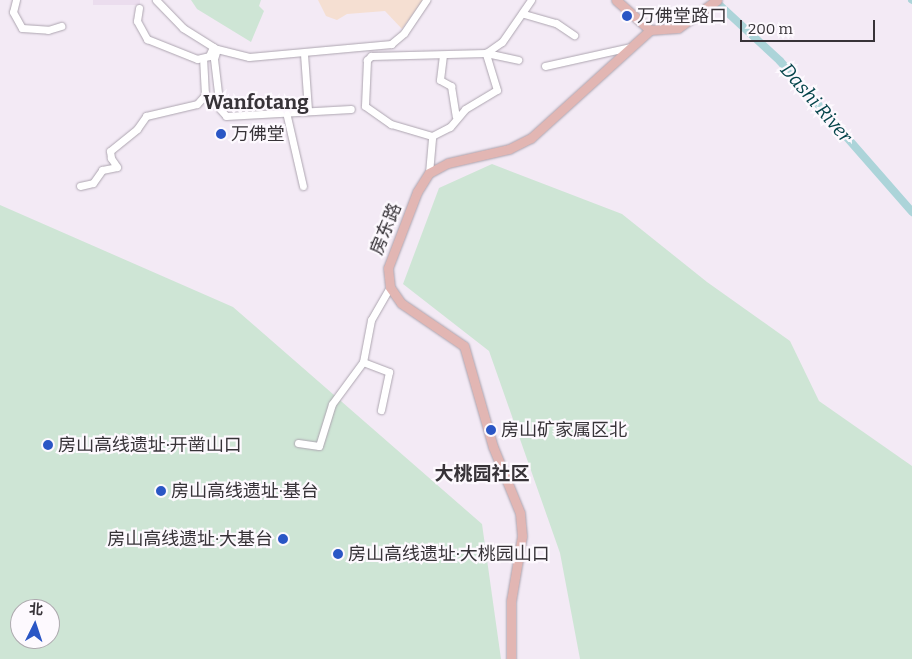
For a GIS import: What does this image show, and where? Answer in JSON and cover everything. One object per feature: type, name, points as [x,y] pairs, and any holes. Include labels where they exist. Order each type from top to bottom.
[{"type":"main road","points":[[616,0],[650,30],[672,30],[692,19],[718,0]]},
{"type":"main road","points":[[429,173],[448,163],[509,149],[531,138],[650,30]]},
{"type":"main road","name":"房东路","points":[[390,287],[388,268],[390,258],[417,192],[429,173]]},
{"type":"main road","points":[[390,287],[402,303],[459,341],[470,362],[493,446],[522,525],[511,601],[511,659]]},
{"type":"street","points":[[16,0],[13,12],[22,28],[48,30],[61,26]]},
{"type":"street","points":[[156,0],[179,24],[215,48],[249,57],[304,54],[391,44],[404,34],[426,0]]},
{"type":"street","points":[[486,53],[502,42],[524,14],[530,0]]},
{"type":"street","points":[[139,8],[137,22],[147,39],[202,59],[209,56],[215,48]]},
{"type":"street","points":[[524,14],[556,23],[574,35]]},
{"type":"street","points":[[545,66],[632,47]]},
{"type":"street","points":[[215,48],[214,59],[220,109],[223,114],[231,116],[308,110],[351,109]]},
{"type":"street","points":[[486,53],[497,90],[456,116],[450,126],[432,136],[391,124],[364,106],[368,60],[371,56],[486,53],[518,60]]},
{"type":"street","points":[[304,54],[308,110]]},
{"type":"street","points":[[443,55],[440,80],[451,86],[456,116]]},
{"type":"street","points":[[80,186],[93,183],[102,170],[117,167],[110,158],[110,151],[137,129],[146,116],[197,104],[205,95],[202,59]]},
{"type":"street","points":[[286,112],[303,186]]},
{"type":"street","points":[[429,173],[432,136]]},
{"type":"street","points":[[298,443],[319,446],[332,404],[363,362],[371,320],[390,287]]},
{"type":"street","points":[[363,362],[388,372],[381,410]]},
{"type":"shaded area","points":[[93,0],[140,0],[140,5],[93,5]]},
{"type":"shaded area","points":[[318,0],[423,0],[402,29],[385,11],[347,14],[337,20],[326,16]]},
{"type":"green space","points":[[191,0],[261,0],[259,6],[264,11],[251,42],[197,9]]},
{"type":"green space","points":[[492,164],[622,214],[707,282],[790,341],[819,401],[912,466],[912,659],[580,659],[560,553],[489,351],[403,284],[439,188]]},
{"type":"green space","points":[[0,205],[233,307],[482,524],[501,659],[0,659]]},
{"type":"waterway","name":"Dashi River","points":[[714,0],[780,61],[912,212]]},
{"type":"place","name":"万佛堂路口","points":[[627,16]]},
{"type":"place","name":"万佛堂","points":[[221,134]]},
{"type":"place","name":"房山矿家属区北","points":[[491,430]]},
{"type":"place","name":"房山高线遗址·开凿山口","points":[[48,445]]},
{"type":"place","name":"房山高线遗址·基台","points":[[161,491]]},
{"type":"place","name":"房山高线遗址·大基台","points":[[283,539]]},
{"type":"place","name":"房山高线遗址·大桃园山口","points":[[338,554]]},
{"type":"district","name":"Wanfotang","points":[[256,102]]},
{"type":"district","name":"大桃园社区","points":[[482,474]]}]
